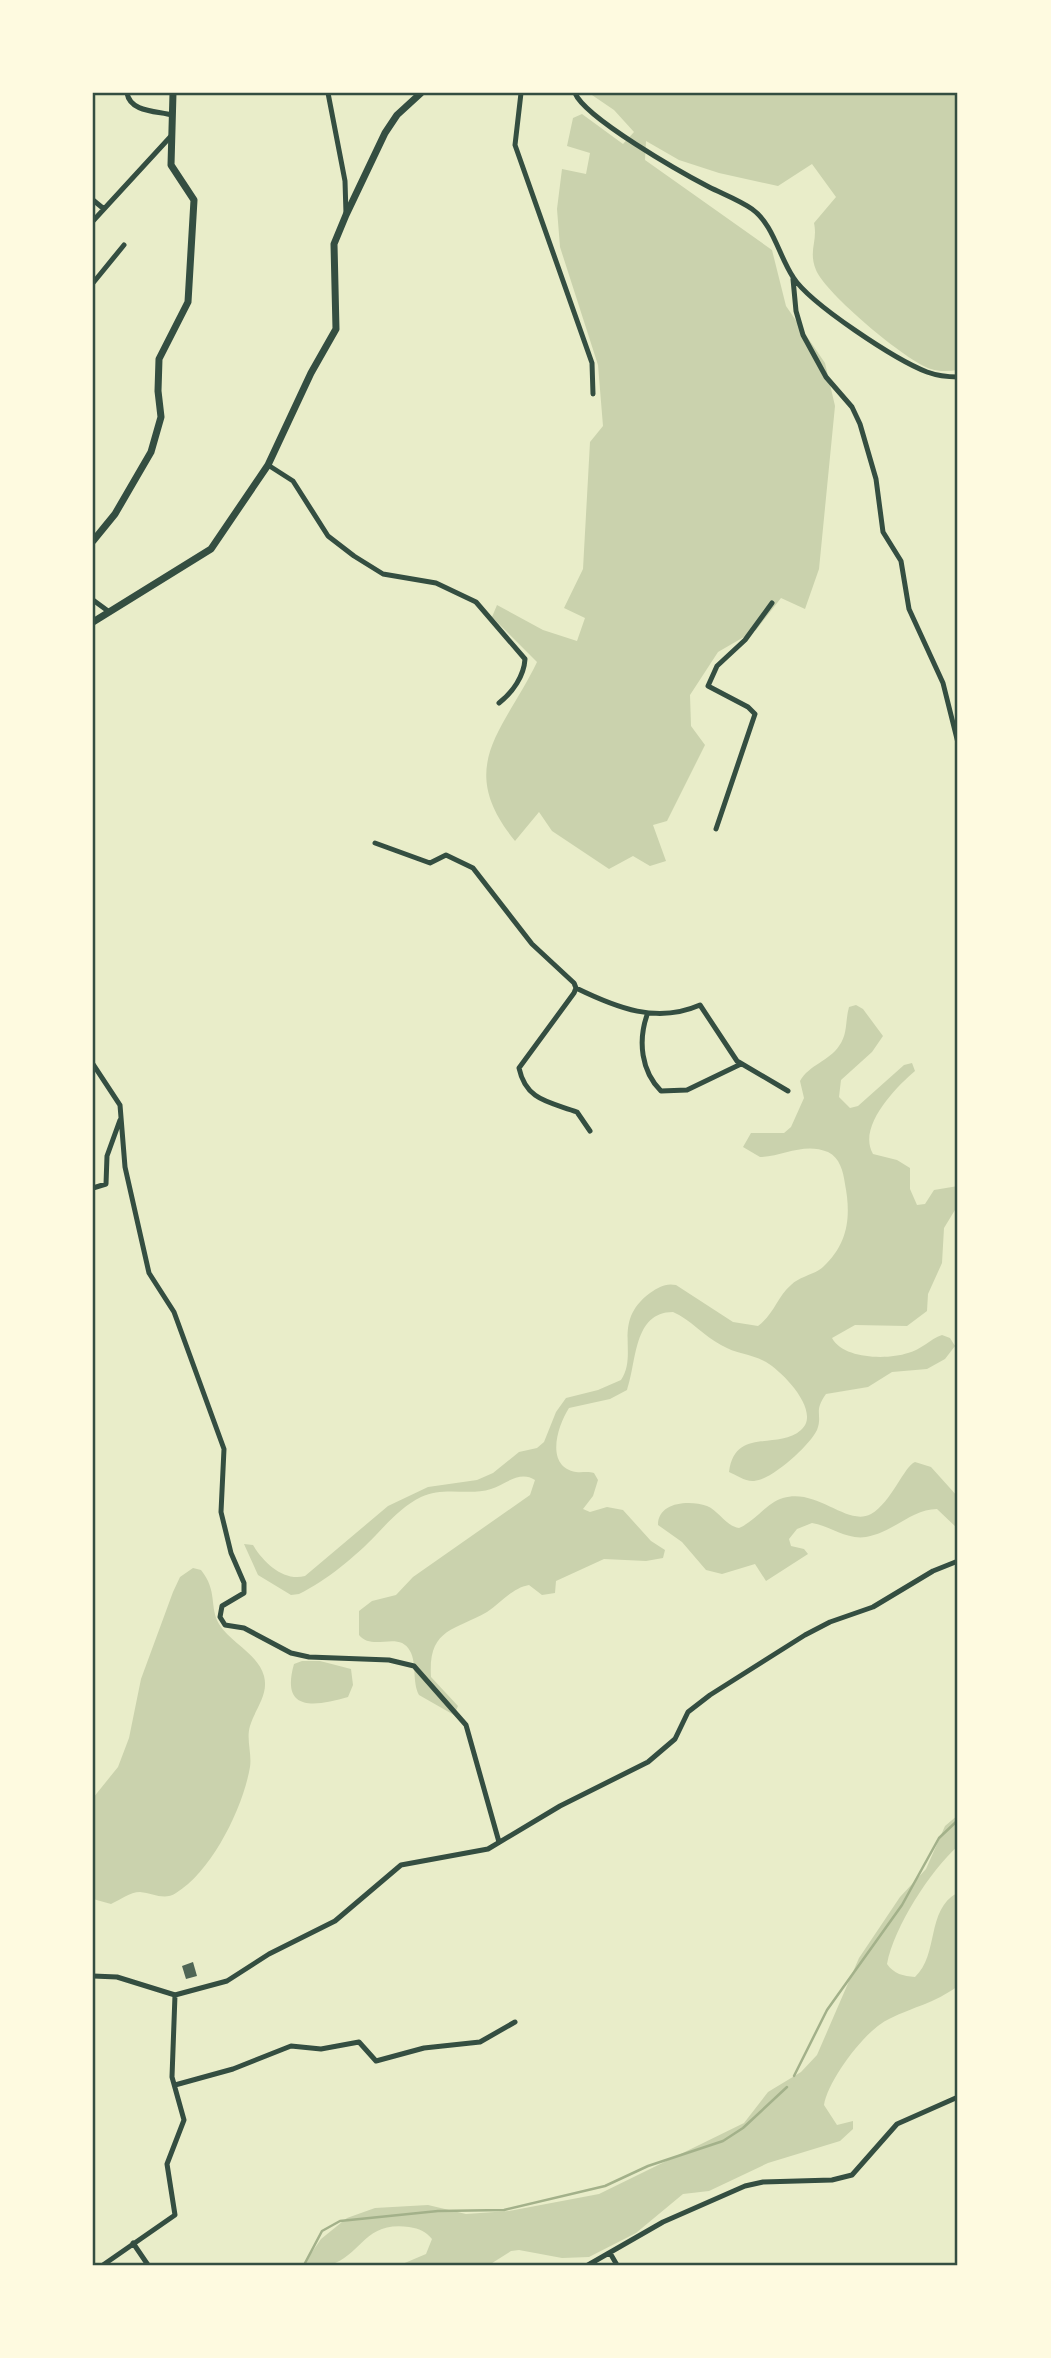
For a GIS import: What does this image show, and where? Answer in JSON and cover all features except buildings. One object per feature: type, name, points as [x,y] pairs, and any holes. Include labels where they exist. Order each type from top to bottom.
[{"type":"street","points":[[127,93],[129,102],[137,108],[172,115]]},
{"type":"street","points":[[93,541],[116,514],[150,452],[162,417],[158,391],[159,359],[188,302],[194,200],[171,165],[173,93]]},
{"type":"street","points":[[328,93],[345,181],[346,215]]},
{"type":"street","points":[[93,622],[211,549],[268,464],[310,373],[336,329],[334,244],[385,133],[397,115],[421,93]]},
{"type":"street","points":[[521,93],[515,145],[592,363],[593,394]]},
{"type":"street","points":[[575,93],[586,108],[611,127],[699,182],[752,209],[763,221],[793,279],[796,311],[803,335],[826,377],[852,407],[860,425],[876,479],[883,532],[901,561],[909,609],[943,683],[958,743]]},
{"type":"street","points":[[93,221],[172,135]]},
{"type":"street","points":[[93,200],[104,209]]},
{"type":"street","points":[[93,283],[124,245]]},
{"type":"street","points":[[793,279],[850,325],[899,358],[941,377],[958,377]]},
{"type":"street","points":[[268,464],[293,481],[328,536],[354,556],[383,575],[449,587],[482,608],[498,631],[525,659],[522,675],[499,703]]},
{"type":"street","points":[[93,600],[108,611]]},
{"type":"street","points":[[716,829],[755,714],[748,707],[708,686],[716,666],[745,640],[772,603]]},
{"type":"street","points":[[375,843],[430,863],[446,855],[473,868],[532,944],[576,988],[647,1015],[680,1014],[700,1005],[741,1064],[788,1091]]},
{"type":"street","points":[[576,988],[519,1068],[528,1092],[552,1106],[576,1112],[590,1131]]},
{"type":"street","points":[[647,1015],[642,1053],[650,1080],[661,1091],[687,1090],[741,1064]]},
{"type":"street","points":[[93,1064],[120,1105],[125,1167],[149,1273],[174,1312],[224,1449],[221,1512],[231,1553],[244,1583],[244,1593],[222,1606],[220,1616],[225,1625],[244,1628],[291,1653],[309,1657],[389,1660],[414,1666],[466,1725],[499,1842]]},
{"type":"street","points":[[93,1188],[106,1184],[107,1156],[121,1116]]},
{"type":"street","points":[[93,1976],[117,1977],[175,1995],[227,1980],[269,1954],[335,1921],[401,1865],[488,1849],[648,1762],[674,1739],[688,1712],[805,1635],[830,1622],[873,1607],[933,1571],[958,1561]]},
{"type":"street","points":[[103,2265],[175,2215],[167,2164],[184,2120],[172,2077],[175,1995]]},
{"type":"street","points":[[174,2085],[233,2070],[291,2046],[321,2049],[359,2042],[376,2061],[424,2048],[480,2042],[515,2022]]},
{"type":"street","points":[[588,2265],[663,2222],[745,2186],[846,2178],[868,2159],[897,2124],[958,2097]]},
{"type":"street","points":[[133,2243],[148,2265]]},
{"type":"street","points":[[610,2253],[617,2265]]},
{"type":"green space","points":[[589,93],[958,93],[958,370],[931,369],[904,354],[850,310],[823,281],[814,263],[814,223],[836,197],[812,164],[778,186],[719,173],[679,160],[646,141],[645,160],[772,250],[786,306],[825,363],[835,406],[819,569],[805,609],[781,598],[756,630],[718,652],[690,695],[691,726],[705,745],[667,821],[653,825],[666,861],[650,866],[633,856],[609,869],[552,831],[539,812],[515,841],[497,815],[488,791],[486,770],[499,729],[537,662],[492,617],[497,605],[543,630],[577,641],[585,618],[564,608],[583,569],[590,442],[603,426],[598,365],[560,247],[557,209],[562,169],[586,174],[590,153],[567,146],[573,118],[582,114],[623,144],[634,132],[614,110]]},
{"type":"green space","points":[[856,1005],[863,1009],[883,1036],[872,1052],[841,1080],[839,1097],[850,1108],[858,1106],[904,1065],[912,1063],[915,1071],[889,1097],[874,1120],[869,1143],[873,1154],[897,1160],[910,1168],[910,1189],[917,1205],[925,1204],[934,1190],[958,1186],[958,1205],[944,1228],[942,1263],[928,1294],[927,1311],[907,1326],[855,1325],[832,1338],[838,1345],[855,1354],[889,1357],[913,1352],[942,1335],[950,1338],[955,1346],[945,1359],[927,1369],[892,1372],[868,1387],[826,1394],[819,1409],[817,1430],[807,1444],[790,1461],[770,1475],[751,1481],[729,1472],[733,1458],[748,1444],[781,1439],[801,1430],[807,1413],[798,1393],[782,1374],[766,1362],[721,1345],[673,1312],[660,1314],[650,1320],[639,1341],[627,1390],[610,1399],[569,1408],[556,1444],[560,1462],[566,1468],[576,1472],[594,1473],[598,1480],[593,1496],[583,1509],[590,1512],[607,1507],[623,1510],[651,1541],[665,1550],[663,1558],[646,1561],[604,1559],[556,1581],[555,1593],[542,1595],[529,1585],[523,1587],[512,1592],[487,1612],[445,1634],[434,1649],[431,1677],[458,1706],[454,1715],[419,1695],[412,1656],[405,1645],[393,1641],[371,1642],[359,1635],[359,1611],[372,1601],[396,1595],[413,1577],[530,1495],[535,1480],[524,1476],[483,1491],[439,1492],[421,1497],[397,1514],[340,1568],[299,1594],[291,1595],[258,1575],[244,1544],[253,1545],[268,1564],[282,1573],[305,1576],[388,1506],[428,1487],[477,1480],[493,1473],[519,1452],[537,1448],[544,1442],[556,1412],[566,1398],[598,1390],[621,1380],[628,1359],[628,1326],[632,1315],[638,1304],[659,1287],[676,1285],[733,1322],[758,1326],[791,1285],[823,1267],[838,1248],[848,1218],[847,1195],[838,1161],[828,1152],[819,1149],[802,1149],[760,1157],[743,1147],[751,1133],[784,1133],[791,1127],[804,1098],[800,1081],[839,1046],[845,1032],[849,1007]]},
{"type":"green space","points":[[915,1462],[931,1467],[958,1497],[958,1529],[937,1509],[919,1513],[885,1531],[866,1537],[852,1537],[812,1523],[797,1529],[789,1539],[791,1546],[804,1549],[808,1554],[766,1581],[755,1564],[722,1574],[706,1570],[682,1542],[658,1525],[659,1517],[669,1507],[692,1503],[707,1506],[739,1528],[777,1500],[796,1496],[862,1517],[871,1514],[885,1502]]},
{"type":"green space","points":[[193,1568],[201,1570],[210,1585],[219,1624],[256,1661],[264,1676],[265,1689],[249,1731],[250,1767],[241,1801],[224,1837],[202,1870],[189,1883],[172,1895],[136,1892],[111,1904],[93,1899],[93,1798],[118,1767],[129,1738],[141,1679],[173,1592],[180,1577]]},
{"type":"green space","points":[[320,1661],[351,1669],[353,1685],[348,1697],[324,1703],[304,1702],[296,1698],[291,1680],[294,1664]]},
{"type":"green space","points":[[958,1815],[958,1846],[936,1870],[915,1900],[897,1933],[887,1964],[899,1974],[915,1977],[927,1957],[941,1910],[957,1893],[958,1986],[879,2025],[849,2057],[832,2083],[824,2105],[837,2125],[853,2121],[853,2129],[840,2141],[768,2163],[709,2191],[683,2194],[636,2233],[589,2257],[562,2258],[519,2250],[511,2251],[489,2265],[400,2265],[426,2254],[432,2239],[419,2230],[394,2226],[373,2234],[350,2254],[330,2265],[303,2265],[321,2239],[347,2218],[375,2208],[428,2205],[466,2214],[509,2211],[599,2194],[744,2123],[768,2092],[801,2072],[817,2055],[859,1958],[900,1897],[926,1869],[945,1826]]},
{"type":"waterway","points":[[794,2076],[827,2010],[902,1905],[939,1838],[958,1820]]},
{"type":"waterway","points":[[304,2265],[322,2231],[340,2221],[438,2211],[504,2210],[605,2186],[648,2166],[723,2141],[743,2128],[787,2087]]}]
